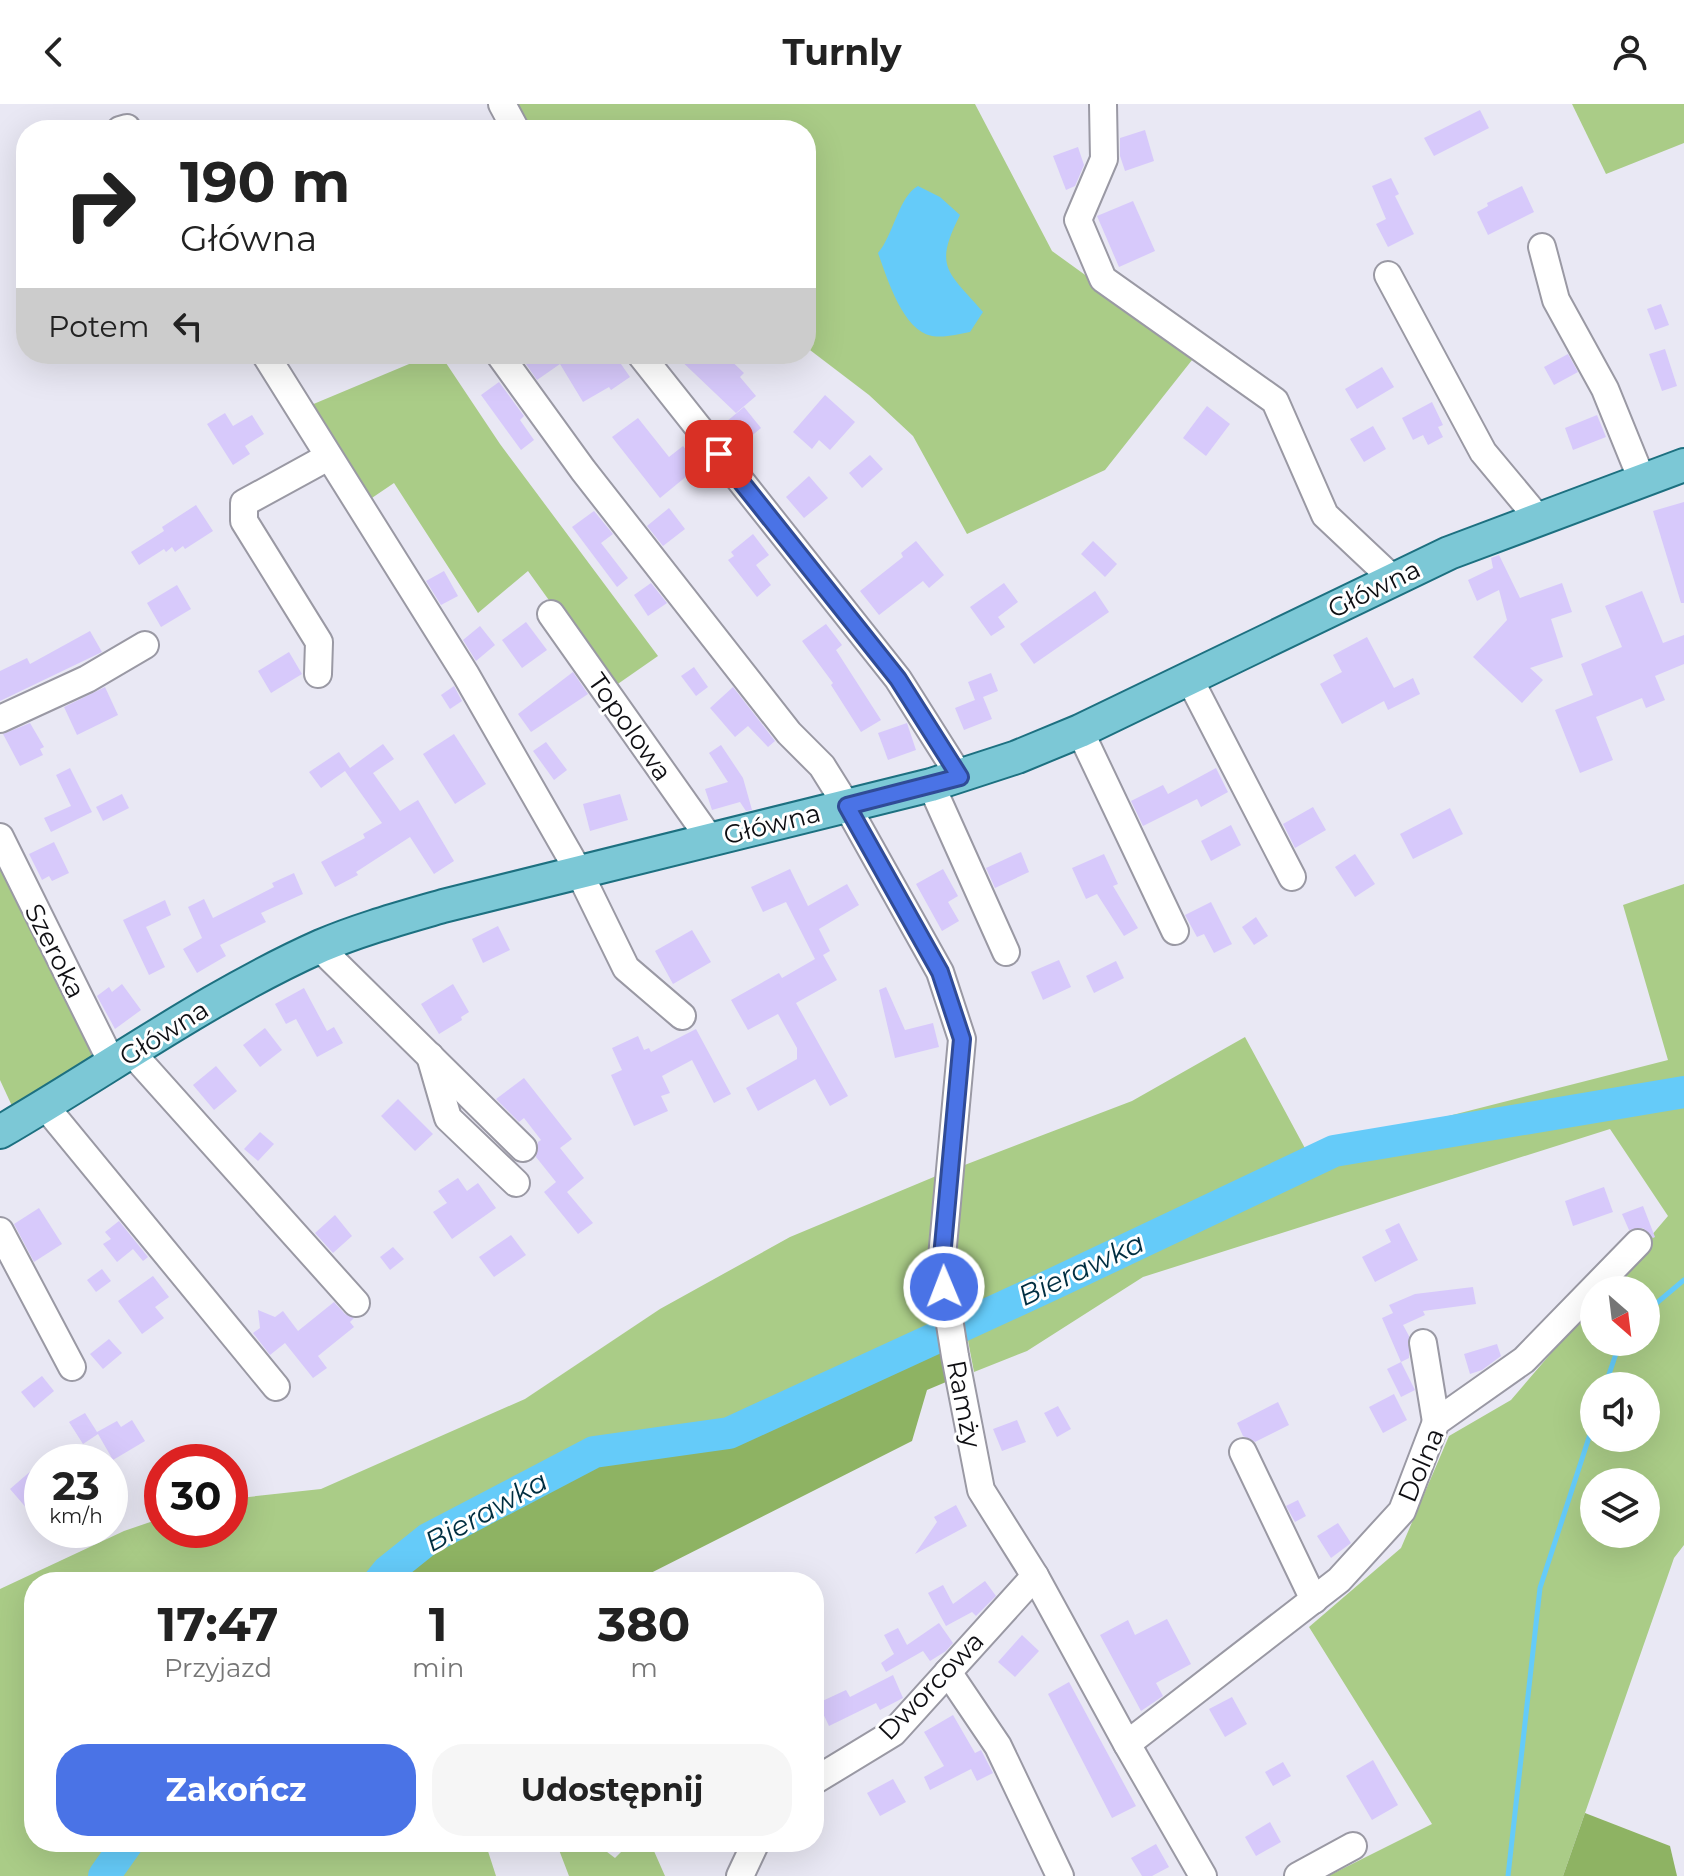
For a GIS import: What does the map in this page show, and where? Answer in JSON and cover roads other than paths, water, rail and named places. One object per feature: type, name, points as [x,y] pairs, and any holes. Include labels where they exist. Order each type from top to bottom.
[{"type":"main road","name":"Główna","points":[[0,1132],[214,1002],[319,947],[362,930],[443,906],[946,781],[1017,757],[1080,731],[1449,553],[1684,465]]},
{"type":"street","points":[[1103,104],[1104,159],[1078,220],[1103,279],[1275,401],[1325,515],[1394,580]]},
{"type":"street","points":[[1542,247],[1556,300],[1605,389],[1642,480]]},
{"type":"street","points":[[1388,275],[1483,452],[1538,518]]},
{"type":"street","points":[[271,364],[466,675],[579,872],[626,968],[682,1016]]},
{"type":"street","name":"Ramży","points":[[506,364],[583,470],[769,708],[822,766],[940,972],[962,1039],[941,1268],[981,1490],[1035,1576],[1127,1744],[1191,1871]]},
{"type":"street","points":[[648,364],[898,679],[946,781],[1006,952]]},
{"type":"street","points":[[318,674],[319,642],[244,521],[244,503],[328,457]]},
{"type":"street","name":"Topolowa","points":[[551,614],[710,839]]},
{"type":"street","points":[[0,719],[87,679],[145,645]]},
{"type":"street","points":[[1189,678],[1292,877]]},
{"type":"street","points":[[1080,731],[1175,931]]},
{"type":"street","name":"Szeroka","points":[[0,837],[122,1059],[356,1303]]},
{"type":"street","points":[[319,947],[523,1148]]},
{"type":"street","points":[[430,1056],[448,1118],[516,1183]]},
{"type":"street","points":[[45,1106],[276,1387]]},
{"type":"street","points":[[0,1231],[72,1367]]},
{"type":"street","name":"Dolna","points":[[1127,1744],[1339,1580],[1402,1511],[1436,1422],[1524,1360],[1638,1243]]},
{"type":"street","points":[[1423,1343],[1436,1422]]},
{"type":"street","points":[[1243,1452],[1314,1600]]},
{"type":"street","name":"Dworcowa","points":[[824,1775],[893,1733],[1035,1576]]},
{"type":"street","points":[[948,1672],[998,1746],[1060,1876]]},
{"type":"street","points":[[1298,1876],[1353,1846]]},
{"type":"street","points":[[742,1874],[752,1852]]},
{"type":"water","points":[[918,186],[940,197],[960,215],[947,247],[946,258],[953,277],[983,312],[970,332],[932,336],[922,332],[898,302],[878,253],[906,198]]},
{"type":"waterway","name":"Bierawka","points":[[387,1572],[428,1539],[594,1452],[729,1433],[1334,1151],[1684,1092]]},
{"type":"waterway","points":[[1660,1300],[1684,1280]]},
{"type":"waterway","points":[[1610,1372],[1615,1356]]},
{"type":"waterway","points":[[1508,1876],[1540,1588],[1584,1452]]},
{"type":"waterway","name":"Bierawka","points":[[104,1876],[121,1852]]}]
